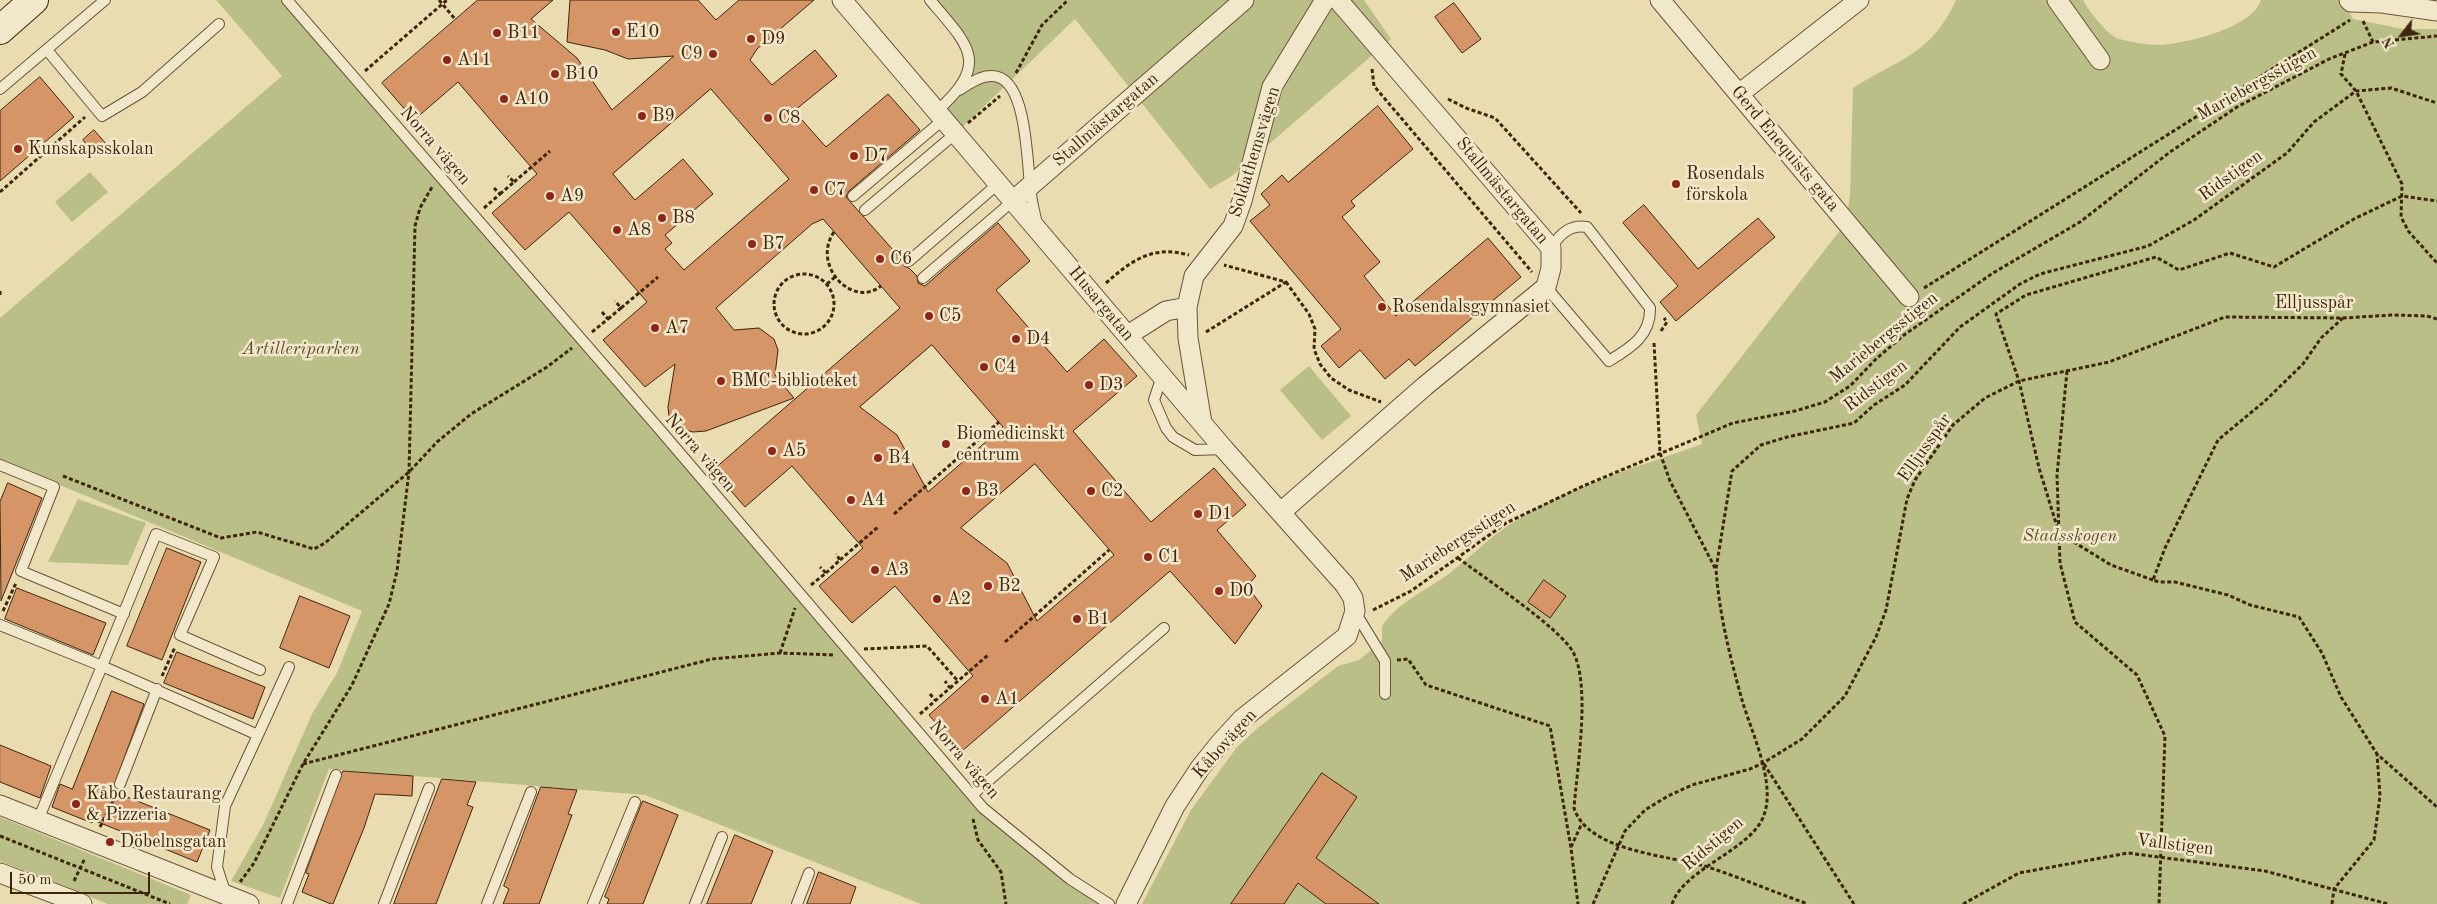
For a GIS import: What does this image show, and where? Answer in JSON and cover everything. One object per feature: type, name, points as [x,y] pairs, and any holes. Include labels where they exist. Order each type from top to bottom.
[{"type":"main road","points":[[0,30],[34,0]]},
{"type":"street","name":"Husargatan","points":[[842,0],[1224,449],[1345,585],[1352,598],[1355,611]]},
{"type":"street","name":"Stallmästargatan","points":[[1014,200],[1244,0]]},
{"type":"street","name":"Soldathemsvägen","points":[[1202,422],[1188,338],[1187,308],[1194,276],[1233,226],[1242,201],[1272,87],[1326,0]]},
{"type":"street","name":"Stallmästargatan","points":[[1338,0],[1551,248],[1551,268],[1546,287]]},
{"type":"street","name":"Gerd Enequists gata","points":[[1660,0],[1909,297]]},
{"type":"street","points":[[1738,94],[1859,0]]},
{"type":"street","points":[[2057,0],[2100,60]]},
{"type":"street","points":[[2352,9],[2382,3],[2437,11]]},
{"type":"street","points":[[1282,512],[1397,411],[1546,287]]},
{"type":"street","points":[[1128,335],[1166,310],[1187,308]]},
{"type":"street","name":"Kåbovägen","points":[[1126,904],[1175,806],[1200,768],[1242,719],[1347,636],[1355,611]]},
{"type":"street","points":[[0,804],[38,820],[96,836],[225,900],[249,904]]},
{"type":"street","points":[[0,872],[74,901]]},
{"type":"lane","points":[[0,89],[106,0]]},
{"type":"lane","name":"Norra vägen","points":[[286,0],[582,341],[972,796],[983,808],[1070,879],[1109,904]]},
{"type":"lane","points":[[853,196],[941,115],[969,74],[970,56],[960,37],[930,0]]},
{"type":"lane","points":[[47,50],[102,116],[142,92],[219,24]]},
{"type":"lane","points":[[959,90],[985,76],[999,77],[1010,87],[1023,117],[1030,186],[1038,230]]},
{"type":"lane","points":[[865,210],[956,133]]},
{"type":"lane","points":[[909,261],[999,183]]},
{"type":"lane","points":[[923,278],[1014,200]]},
{"type":"lane","points":[[1546,287],[1609,361],[1630,349],[1646,330],[1650,319],[1650,308],[1588,227],[1581,226],[1568,229],[1551,248]]},
{"type":"lane","points":[[1162,376],[1154,400],[1166,428],[1173,437],[1195,450],[1224,449]]},
{"type":"lane","points":[[0,465],[54,487],[21,571],[124,614]]},
{"type":"lane","points":[[38,820],[156,534],[214,557],[180,635],[260,670]]},
{"type":"lane","points":[[1355,611],[1385,661],[1385,694]]},
{"type":"lane","points":[[0,625],[157,689],[258,735]]},
{"type":"lane","points":[[972,796],[1164,628]]},
{"type":"lane","points":[[225,900],[217,866],[225,806],[289,667]]},
{"type":"lane","points":[[120,784],[157,689]]},
{"type":"lane","points":[[287,904],[336,775]]},
{"type":"lane","points":[[384,904],[429,788]]},
{"type":"lane","points":[[487,904],[531,792]]},
{"type":"lane","points":[[593,904],[635,802]]},
{"type":"lane","points":[[695,904],[722,837]]},
{"type":"lane","points":[[797,904],[809,873]]},
{"type":"path","points":[[439,0],[456,19]]},
{"type":"path","points":[[355,79],[447,0]]},
{"type":"path","points":[[1909,297],[2352,9],[2373,42]]},
{"type":"path","points":[[1367,34],[1366,40],[1372,60],[1374,86],[1546,287]]},
{"type":"path","name":"Mariebergsstigen","points":[[1355,611],[1376,609],[1411,591],[1506,523],[1660,453],[1733,422],[1795,411],[1824,402],[1850,386],[1876,359],[1904,335],[1993,273],[2080,222],[2170,152],[2237,107],[2329,59],[2373,42],[2437,36]]},
{"type":"path","points":[[2345,54],[2341,74],[2356,91],[2402,184],[2401,217],[2408,232],[2437,263]]},
{"type":"path","points":[[2356,91],[2391,88],[2437,103]]},
{"type":"path","name":"Ridstigen","points":[[1672,904],[1686,884],[1751,833],[1764,815],[1766,792],[1763,763],[1742,701],[1726,642],[1716,569],[1732,471],[1761,445],[1787,437],[1854,423],[1874,405],[1905,385],[1960,327],[2020,284],[2040,274],[2148,246],[2194,220],[2287,153],[2314,122],[2356,91]]},
{"type":"path","points":[[1446,98],[1466,108],[1495,118],[1583,216]]},
{"type":"path","points":[[0,192],[95,108]]},
{"type":"path","points":[[474,216],[550,151]]},
{"type":"path","points":[[225,900],[254,864],[302,764],[352,684],[389,604],[397,571],[409,472],[415,226],[420,208],[439,176]]},
{"type":"path","points":[[508,176],[514,182]]},
{"type":"path","points":[[494,188],[500,194]]},
{"type":"path","points":[[2437,201],[2402,196],[2354,219],[2274,267],[2230,253],[2179,270],[2156,257],[2026,295],[1996,314],[2019,381],[2039,468],[2059,533],[2110,565],[2153,580],[2175,582],[2228,595],[2250,605],[2299,616],[2322,653],[2341,697],[2377,754],[2437,807]]},
{"type":"path","points":[[834,232],[829,243],[827,257],[830,270],[835,278],[852,290],[868,291],[881,286]]},
{"type":"path","points":[[810,274],[822,279],[827,284],[834,296],[835,307],[830,321],[819,330],[807,334],[796,333],[783,326],[776,315],[774,302],[778,288],[783,282],[792,276],[810,274]]},
{"type":"path","points":[[55,473],[221,538],[257,532],[314,549],[325,543],[409,472],[437,442],[470,414],[547,367],[582,341],[658,276]]},
{"type":"path","points":[[827,284],[835,278]]},
{"type":"path","points":[[1286,282],[1309,314],[1315,329],[1314,350],[1320,364],[1331,378],[1349,390],[1372,397],[1397,411]]},
{"type":"path","points":[[0,291],[0,297]]},
{"type":"path","points":[[615,301],[621,308]]},
{"type":"path","points":[[602,312],[608,319]]},
{"type":"path","points":[[1661,315],[1667,322],[1654,342],[1660,453],[1670,482],[1716,569]]},
{"type":"path","name":"Elljusspår","points":[[1593,904],[1625,831],[1634,820],[1668,796],[1692,784],[1750,769],[1763,763],[1802,739],[1845,696],[1876,637],[1886,610],[1907,499],[1915,480],[1953,425],[1985,398],[2019,381],[2109,362],[2226,317],[2343,318],[2428,316],[2437,319]]},
{"type":"path","points":[[2153,580],[2165,548],[2218,440],[2265,401],[2303,364],[2321,338],[2343,318]]},
{"type":"path","points":[[2067,371],[2057,475],[2060,563],[2076,622],[2136,675],[2165,736],[2159,904]]},
{"type":"path","points":[[894,514],[999,422]]},
{"type":"path","points":[[780,652],[800,595],[878,527]]},
{"type":"path","points":[[1005,642],[1109,550]]},
{"type":"path","points":[[836,554],[840,560]]},
{"type":"path","points":[[1458,558],[1540,620],[1572,650],[1580,673],[1581,693],[1574,808],[1582,824],[1619,845],[1707,867],[1808,904]]},
{"type":"path","points":[[820,567],[826,573]]},
{"type":"path","points":[[0,620],[21,571]]},
{"type":"path","points":[[157,689],[180,635]]},
{"type":"path","points":[[302,764],[712,659],[780,652],[850,653],[928,646],[958,680]]},
{"type":"path","points":[[910,723],[988,655]]},
{"type":"path","points":[[1385,661],[1408,659],[1426,685],[1550,726],[1571,848],[1578,904]]},
{"type":"path","points":[[945,681],[950,688]]},
{"type":"path","points":[[930,694],[936,700]]},
{"type":"path","points":[[2332,904],[2334,890],[2374,840],[2380,796],[2377,754]]},
{"type":"path","points":[[1763,763],[1854,904]]},
{"type":"path","points":[[74,901],[80,868],[120,784]]},
{"type":"path","points":[[965,786],[978,840],[1001,872],[1006,904]]},
{"type":"path","points":[[1571,848],[1582,824]]},
{"type":"path","points":[[0,836],[170,904]]},
{"type":"path","name":"Vallstigen","points":[[1963,904],[2019,873],[2128,853],[2265,871],[2388,904]]},
{"type":"green space","name":"Artilleriparken","points":[[216,0],[287,0],[983,808],[1109,904],[921,904],[645,795],[329,769],[280,898],[231,881],[263,825],[313,712],[337,673],[362,611],[0,460],[0,318],[282,76]]},
{"type":"green space","points":[[930,0],[1364,0],[1391,39],[1232,176],[1210,189],[1075,19],[956,133],[937,111],[950,100],[970,56]]},
{"type":"green space","name":"Stadsskogen","points":[[1956,0],[2083,0],[2099,22],[2114,37],[2155,45],[2172,44],[2218,32],[2245,19],[2255,10],[2261,0],[2343,0],[2353,19],[2403,29],[2437,29],[2437,904],[1142,904],[1191,810],[1237,747],[1259,727],[1338,666],[1359,660],[1382,641],[1382,627],[1387,619],[1403,604],[1450,573],[1504,528],[1534,510],[1581,487],[1702,444],[1696,415],[1845,224],[1850,196],[1853,88],[1899,62],[1924,45],[1946,19]]},
{"type":"green space","points":[[90,172],[108,192],[72,222],[55,202]]},
{"type":"green space","points":[[1309,366],[1351,416],[1322,440],[1280,390]]},
{"type":"green space","points":[[78,499],[146,523],[128,565],[48,562]]},
{"type":"green space","points":[[0,817],[191,895],[187,904],[108,904],[0,861]]},
{"type":"building","points":[[478,0],[553,0],[531,19],[577,58],[612,110],[674,56],[628,59],[605,50],[567,42],[570,0],[698,0],[716,20],[739,0],[814,0],[757,49],[750,60],[772,85],[815,50],[837,76],[794,111],[826,147],[888,94],[920,130],[849,191],[846,197],[902,260],[904,266],[917,276],[918,283],[925,286],[998,223],[1030,261],[996,290],[1067,372],[1104,339],[1137,376],[1073,431],[1151,522],[1214,468],[1246,505],[1217,530],[1256,576],[1247,586],[1262,606],[1235,644],[1170,571],[961,752],[929,715],[973,676],[895,586],[852,623],[819,586],[863,548],[792,466],[745,507],[713,470],[900,308],[823,219],[812,224],[716,308],[734,330],[759,328],[774,339],[778,350],[775,375],[794,398],[706,431],[693,432],[679,428],[669,416],[668,407],[675,364],[645,387],[603,340],[647,302],[569,212],[525,250],[492,213],[537,174],[458,82],[414,120],[382,83]],"holes":[[[711,89],[789,179],[684,270],[665,249],[672,243],[665,235],[713,194],[683,159],[635,200],[613,174]],[[932,345],[1003,427],[928,492],[897,435],[860,407]],[[1035,464],[1114,555],[1037,621],[1007,563],[961,528]]]},
{"type":"building","points":[[1454,3],[1481,39],[1462,53],[1435,17]]},
{"type":"building","name":"Kunskapsskolan","points":[[40,77],[74,117],[0,181],[0,111]]},
{"type":"building","name":"Rosendalsgymnasiet","points":[[1378,106],[1413,149],[1351,201],[1355,206],[1342,217],[1380,262],[1364,276],[1396,316],[1488,238],[1521,277],[1415,366],[1409,359],[1385,379],[1360,350],[1339,368],[1321,346],[1341,329],[1250,221],[1270,205],[1261,194],[1282,175],[1288,182]]},
{"type":"building","points":[[94,130],[107,145],[95,155],[83,140]]},
{"type":"building","points":[[1644,205],[1698,269],[1758,218],[1775,237],[1676,321],[1660,302],[1678,286],[1623,223]]},
{"type":"building","points":[[8,483],[42,498],[1,601],[0,502]]},
{"type":"building","points":[[167,548],[201,562],[162,660],[127,646]]},
{"type":"building","points":[[1544,580],[1566,596],[1550,618],[1528,602]]},
{"type":"building","points":[[17,588],[106,623],[93,655],[5,619]]},
{"type":"building","points":[[300,596],[350,616],[329,668],[280,648]]},
{"type":"building","points":[[177,652],[265,687],[253,719],[164,683]]},
{"type":"building","points":[[112,691],[144,704],[112,791],[210,830],[197,862],[93,820],[92,823],[52,807],[60,784],[72,789]]},
{"type":"building","points":[[0,745],[51,766],[40,798],[0,782]]},
{"type":"building","points":[[343,771],[413,776],[412,796],[375,794],[364,828],[333,904],[331,904],[302,892],[309,874],[306,873]]},
{"type":"building","points":[[1322,773],[1357,797],[1316,858],[1379,904],[1326,904],[1298,883],[1284,904],[1231,904]]},
{"type":"building","points":[[442,779],[476,782],[467,805],[473,807],[436,904],[394,904]]},
{"type":"building","points":[[541,787],[577,790],[568,814],[572,815],[539,904],[503,904],[509,889],[504,886]]},
{"type":"building","points":[[643,801],[678,815],[643,904],[607,904],[609,899],[605,897]]},
{"type":"building","points":[[735,835],[773,851],[751,904],[707,904]]},
{"type":"building","points":[[819,872],[856,887],[850,904],[807,904]]},
{"type":"place","name":"E10","points":[[616,32]]},
{"type":"place","name":"B11","points":[[497,33]]},
{"type":"place","name":"D9","points":[[751,39]]},
{"type":"place","name":"C9","points":[[713,54]]},
{"type":"place","name":"A11","points":[[447,60]]},
{"type":"place","name":"B10","points":[[555,74]]},
{"type":"place","name":"A10","points":[[504,99]]},
{"type":"place","name":"B9","points":[[642,116]]},
{"type":"place","name":"C8","points":[[768,118]]},
{"type":"place","name":"Kunskapsskolan","points":[[18,149]]},
{"type":"place","name":"D7","points":[[854,156]]},
{"type":"place","name":"Rosendals förskola","points":[[1676,184]]},
{"type":"place","name":"C7","points":[[814,190]]},
{"type":"place","name":"A9","points":[[550,196]]},
{"type":"place","name":"B8","points":[[662,218]]},
{"type":"place","name":"A8","points":[[617,230]]},
{"type":"place","name":"B7","points":[[752,244]]},
{"type":"place","name":"C6","points":[[880,259]]},
{"type":"place","name":"Rosendalsgymnasiet","points":[[1382,307]]},
{"type":"place","name":"C5","points":[[929,316]]},
{"type":"place","name":"A7","points":[[655,328]]},
{"type":"place","name":"D4","points":[[1016,339]]},
{"type":"place","name":"C4","points":[[984,367]]},
{"type":"place","name":"BMC-biblioteket","points":[[721,381]]},
{"type":"place","name":"D3","points":[[1089,385]]},
{"type":"place","name":"Biomedicinskt centrum","points":[[946,444]]},
{"type":"place","name":"A5","points":[[772,451]]},
{"type":"place","name":"B4","points":[[878,458]]},
{"type":"place","name":"B3","points":[[966,491]]},
{"type":"place","name":"C2","points":[[1091,491]]},
{"type":"place","name":"A4","points":[[851,500]]},
{"type":"place","name":"D1","points":[[1198,514]]},
{"type":"place","name":"C1","points":[[1148,557]]},
{"type":"place","name":"A3","points":[[875,570]]},
{"type":"place","name":"B2","points":[[988,586]]},
{"type":"place","name":"D0","points":[[1219,591]]},
{"type":"place","name":"A2","points":[[937,599]]},
{"type":"place","name":"B1","points":[[1077,619]]},
{"type":"place","name":"A1","points":[[985,699]]},
{"type":"place","name":"Kåbo Restaurang & Pizzeria","points":[[76,804]]},
{"type":"place","name":"Döbelnsgatan","points":[[110,842]]}]
